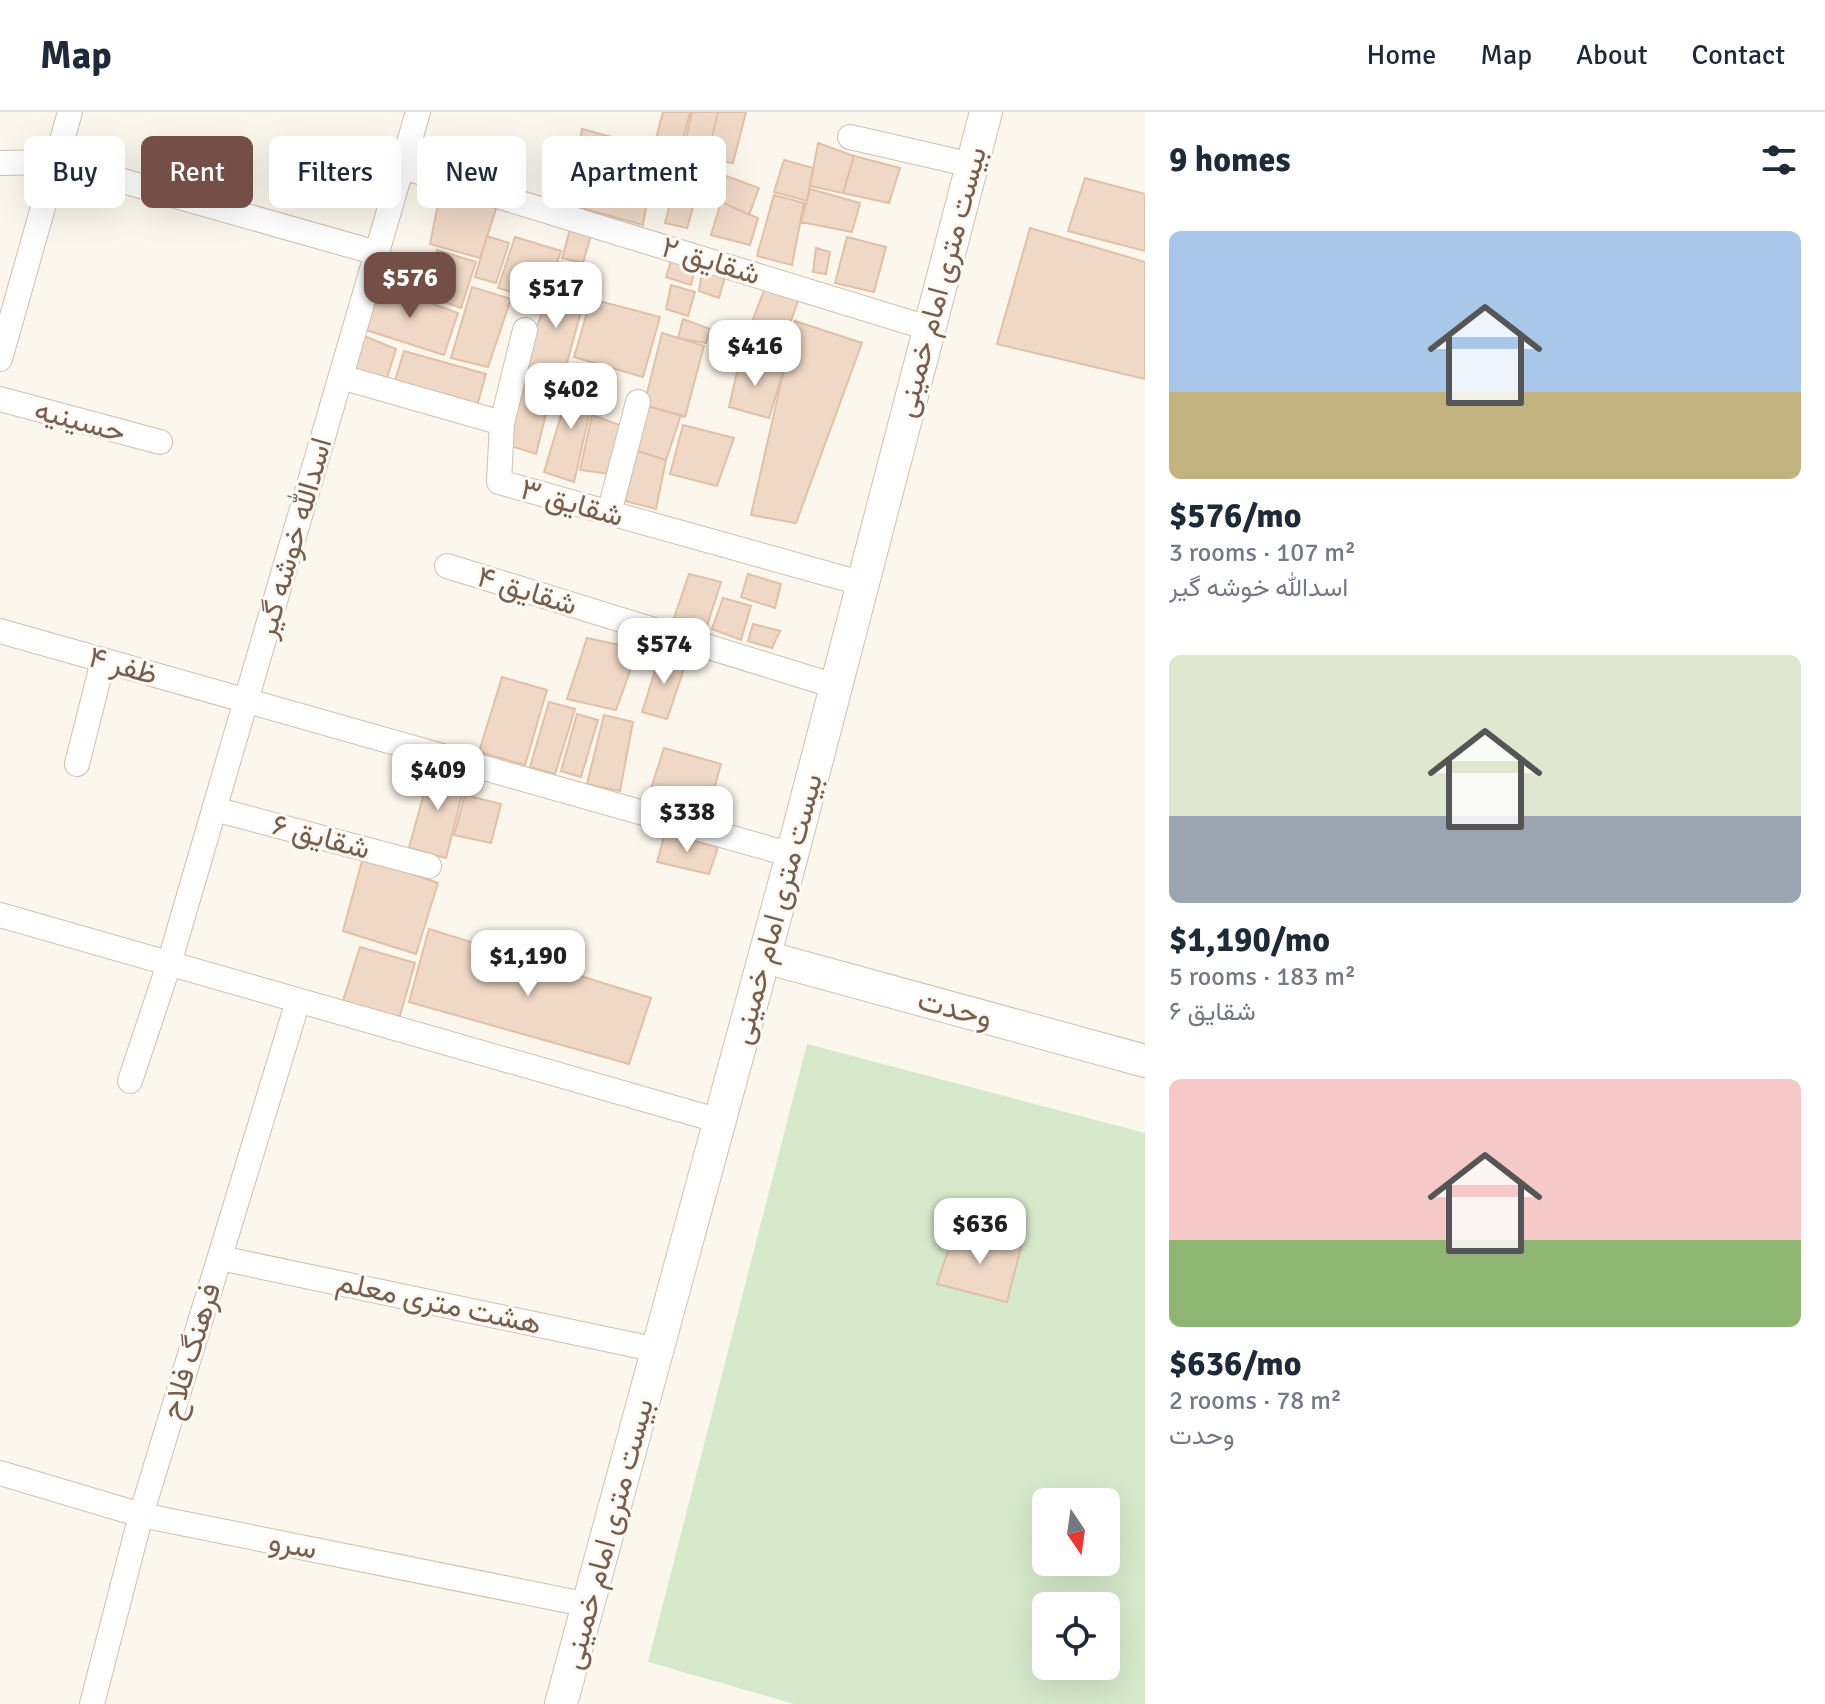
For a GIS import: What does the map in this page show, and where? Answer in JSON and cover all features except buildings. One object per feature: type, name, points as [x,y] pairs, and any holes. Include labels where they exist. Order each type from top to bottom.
[{"type":"main road","name":"بیست متری امام خمینی","points":[[561,1704],[765,957],[986,112]]},
{"type":"main road","name":"وحدت","points":[[765,957],[1145,1061]]},
{"type":"street","points":[[63,136],[70,112]]},
{"type":"street","name":"اسدالله خوشه گیر","points":[[130,1081],[169,964],[418,112]]},
{"type":"street","points":[[850,137],[972,165]]},
{"type":"street","points":[[0,163],[24,163]]},
{"type":"street","name":"شقایق ۲","points":[[403,167],[928,328]]},
{"type":"street","points":[[125,182],[377,253]]},
{"type":"street","points":[[0,359],[43,208]]},
{"type":"street","points":[[341,377],[502,423],[525,330]]},
{"type":"street","name":"حسینیه","points":[[0,399],[160,442]]},
{"type":"street","points":[[609,513],[638,402]]},
{"type":"street","name":"شقایق ۳","points":[[502,423],[499,482],[864,584]]},
{"type":"street","name":"شقایق ۴","points":[[447,566],[835,686]]},
{"type":"street","name":"ظفر ۴","points":[[0,631],[792,855]]},
{"type":"street","points":[[77,764],[103,661]]},
{"type":"street","name":"شقایق ۶","points":[[214,809],[429,866]]},
{"type":"street","points":[[0,915],[720,1121]]},
{"type":"street","name":"فرهنگ فلاح","points":[[92,1704],[141,1515],[298,1001]]},
{"type":"street","name":"هشت متری معلم","points":[[220,1258],[658,1350]]},
{"type":"street","name":"سرو","points":[[0,1473],[141,1515],[589,1605]]},
{"type":"green space","points":[[807,1044],[1145,1133],[1145,1704],[794,1704],[648,1662]]}]
